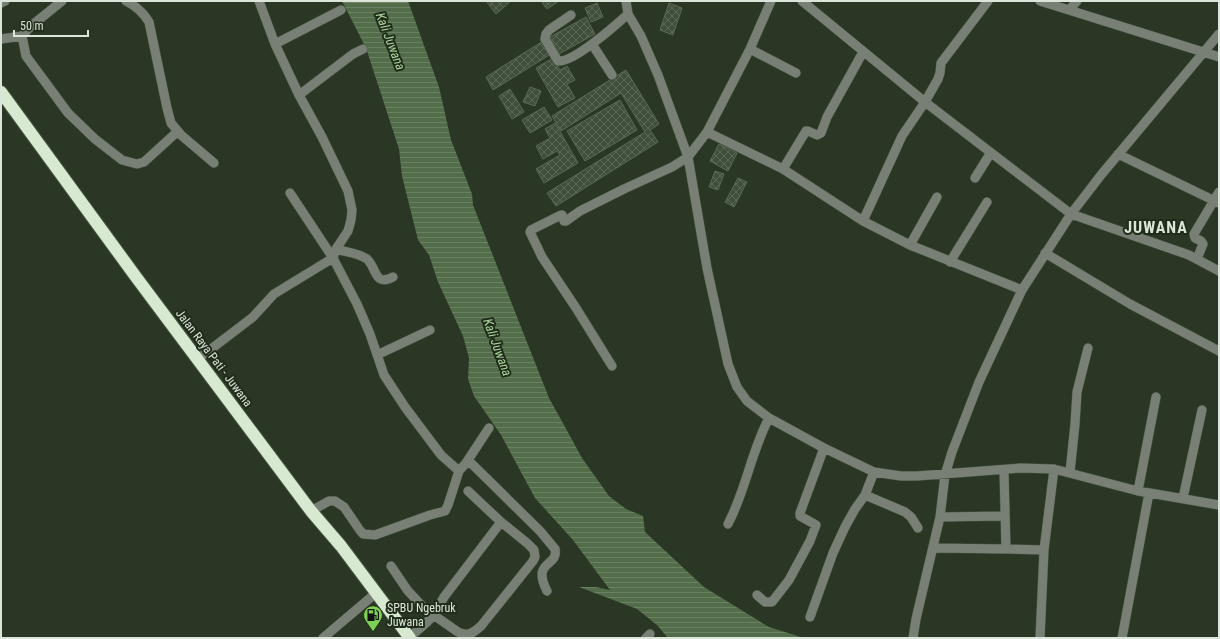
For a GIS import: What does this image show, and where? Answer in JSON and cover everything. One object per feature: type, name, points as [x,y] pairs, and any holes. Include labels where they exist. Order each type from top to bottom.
[{"type":"highway","name":"Jalan Raya Pati - Juwana","points":[[1,92],[136,277],[311,511],[341,546],[407,637]]},
{"type":"street","points":[[1,4],[5,1]]},
{"type":"street","points":[[1,39],[22,36],[31,26],[62,1]]},
{"type":"street","points":[[126,1],[143,12],[149,22],[171,123],[177,132],[214,163]]},
{"type":"street","points":[[198,359],[253,317],[274,294],[334,254],[348,231],[351,220],[352,210],[348,191],[275,44],[259,1]]},
{"type":"street","points":[[626,1],[628,14],[641,36],[658,76],[688,157],[707,268],[728,364],[737,387],[747,401],[769,418],[824,448],[874,472],[901,476],[945,475],[1020,468],[1054,469],[1138,491],[1219,505]]},
{"type":"street","points":[[612,366],[584,320],[542,257],[530,232],[531,230],[561,215],[564,221],[566,221],[580,211],[624,189],[672,168],[688,157],[707,132],[750,49],[771,1]]},
{"type":"street","points":[[802,1],[990,154],[1070,214],[1197,259],[1219,271]]},
{"type":"street","points":[[863,221],[902,136],[925,102],[940,73],[941,62],[988,1]]},
{"type":"street","points":[[1040,1],[1219,57]]},
{"type":"street","points":[[1070,10],[1077,1]]},
{"type":"street","points":[[275,44],[341,10]]},
{"type":"street","points":[[571,15],[549,30],[546,34],[545,39],[558,60],[565,60],[592,44],[628,14]]},
{"type":"street","points":[[913,638],[916,619],[940,517],[945,475],[960,427],[979,382],[1022,290],[1070,214],[1118,154],[1219,34]]},
{"type":"street","points":[[22,36],[26,56],[68,113],[94,139],[122,160],[137,164],[144,162],[177,132]]},
{"type":"street","points":[[592,44],[612,74]]},
{"type":"street","points":[[299,95],[353,54],[363,49]]},
{"type":"street","points":[[750,49],[796,73]]},
{"type":"street","points":[[783,169],[806,131],[817,135],[821,133],[827,117],[863,52]]},
{"type":"street","points":[[707,132],[783,169],[863,221],[910,245],[1022,290]]},
{"type":"street","points":[[975,178],[990,154]]},
{"type":"street","points":[[1118,154],[1216,202]]},
{"type":"street","points":[[1197,259],[1203,244],[1194,234],[1216,202],[1219,192]]},
{"type":"street","points":[[290,193],[334,254],[378,354],[384,375],[405,407],[441,455],[458,471]]},
{"type":"street","points":[[910,245],[937,197]]},
{"type":"street","points":[[950,262],[987,202]]},
{"type":"street","points":[[1045,253],[1130,304],[1219,351]]},
{"type":"street","points":[[334,254],[358,255],[367,260],[380,280],[387,280],[394,277]]},
{"type":"street","points":[[378,354],[430,330]]},
{"type":"street","points":[[1070,472],[1078,392],[1088,348]]},
{"type":"street","points":[[1138,491],[1156,396]]},
{"type":"street","points":[[1183,498],[1202,410]]},
{"type":"street","points":[[728,524],[736,508],[760,435],[769,418]]},
{"type":"street","points":[[311,511],[329,501],[335,501],[344,507],[359,530],[364,534],[375,535],[445,511],[458,471],[466,463],[489,428]]},
{"type":"street","points":[[757,595],[765,602],[772,602],[789,580],[810,541],[816,526],[803,519],[800,516],[800,513],[824,448]]},
{"type":"street","points":[[466,463],[472,464],[540,531],[556,549],[555,557],[543,569],[542,573],[544,585],[547,591]]},
{"type":"street","points":[[1040,638],[1044,550],[1054,469]]},
{"type":"street","points":[[1004,470],[1006,549]]},
{"type":"street","points":[[810,617],[833,553],[845,526],[865,495],[874,472]]},
{"type":"street","points":[[390,566],[408,591],[425,609],[458,632],[463,635],[472,634],[481,626],[533,562],[535,556],[534,550],[528,543],[501,522],[468,491]]},
{"type":"street","points":[[1122,638],[1149,493]]},
{"type":"street","points":[[865,495],[905,512],[911,517],[918,528]]},
{"type":"street","points":[[940,517],[1005,516]]},
{"type":"street","points":[[407,637],[434,615],[444,598],[501,522]]},
{"type":"street","points":[[933,548],[1044,550]]},
{"type":"street","points":[[323,638],[376,593]]},
{"type":"water","name":"Kali Juwana","points":[[342,1],[408,1],[439,87],[451,140],[472,194],[473,205],[549,398],[582,458],[609,496],[626,509],[643,516],[645,532],[704,587],[769,627],[804,638],[668,638],[657,625],[637,609],[579,587],[596,587],[610,590],[573,540],[535,498],[501,435],[474,396],[468,379],[469,358],[463,336],[438,282],[429,255],[418,240],[402,176],[399,149],[366,48]]},
{"type":"building","points":[[486,1],[511,1],[496,14]]},
{"type":"building","points":[[545,1],[559,1],[547,9],[542,3]]},
{"type":"building","points":[[597,3],[603,17],[591,22],[585,8]]},
{"type":"building","points":[[669,3],[682,8],[673,35],[660,30]]},
{"type":"building","points":[[586,17],[595,34],[559,54],[550,37]]},
{"type":"building","points":[[543,41],[551,54],[493,90],[486,77]]},
{"type":"building","points":[[553,58],[560,70],[567,66],[575,80],[567,84],[575,98],[558,107],[536,68]]},
{"type":"building","points":[[626,70],[659,124],[650,130],[658,142],[556,206],[547,193],[645,132],[621,93],[561,131],[552,116]]},
{"type":"building","points":[[530,87],[541,91],[535,106],[523,102]]},
{"type":"building","points":[[510,89],[524,112],[512,119],[499,96]]},
{"type":"building","points":[[620,100],[637,130],[585,161],[567,131]]},
{"type":"building","points":[[544,107],[552,120],[530,133],[522,120]]},
{"type":"building","points":[[555,123],[578,163],[544,183],[536,169],[560,155],[557,151],[543,159],[536,146],[550,138],[545,129]]},
{"type":"building","points":[[719,144],[737,153],[728,171],[710,161]]},
{"type":"building","points":[[715,171],[724,174],[718,190],[709,187]]},
{"type":"building","points":[[738,178],[747,182],[734,207],[725,202]]},
{"type":"place","name":"SPBU Ngebruk Juwana","points":[[373,632]]},
{"type":"district","name":"JUWANA","points":[[1156,227]]}]
